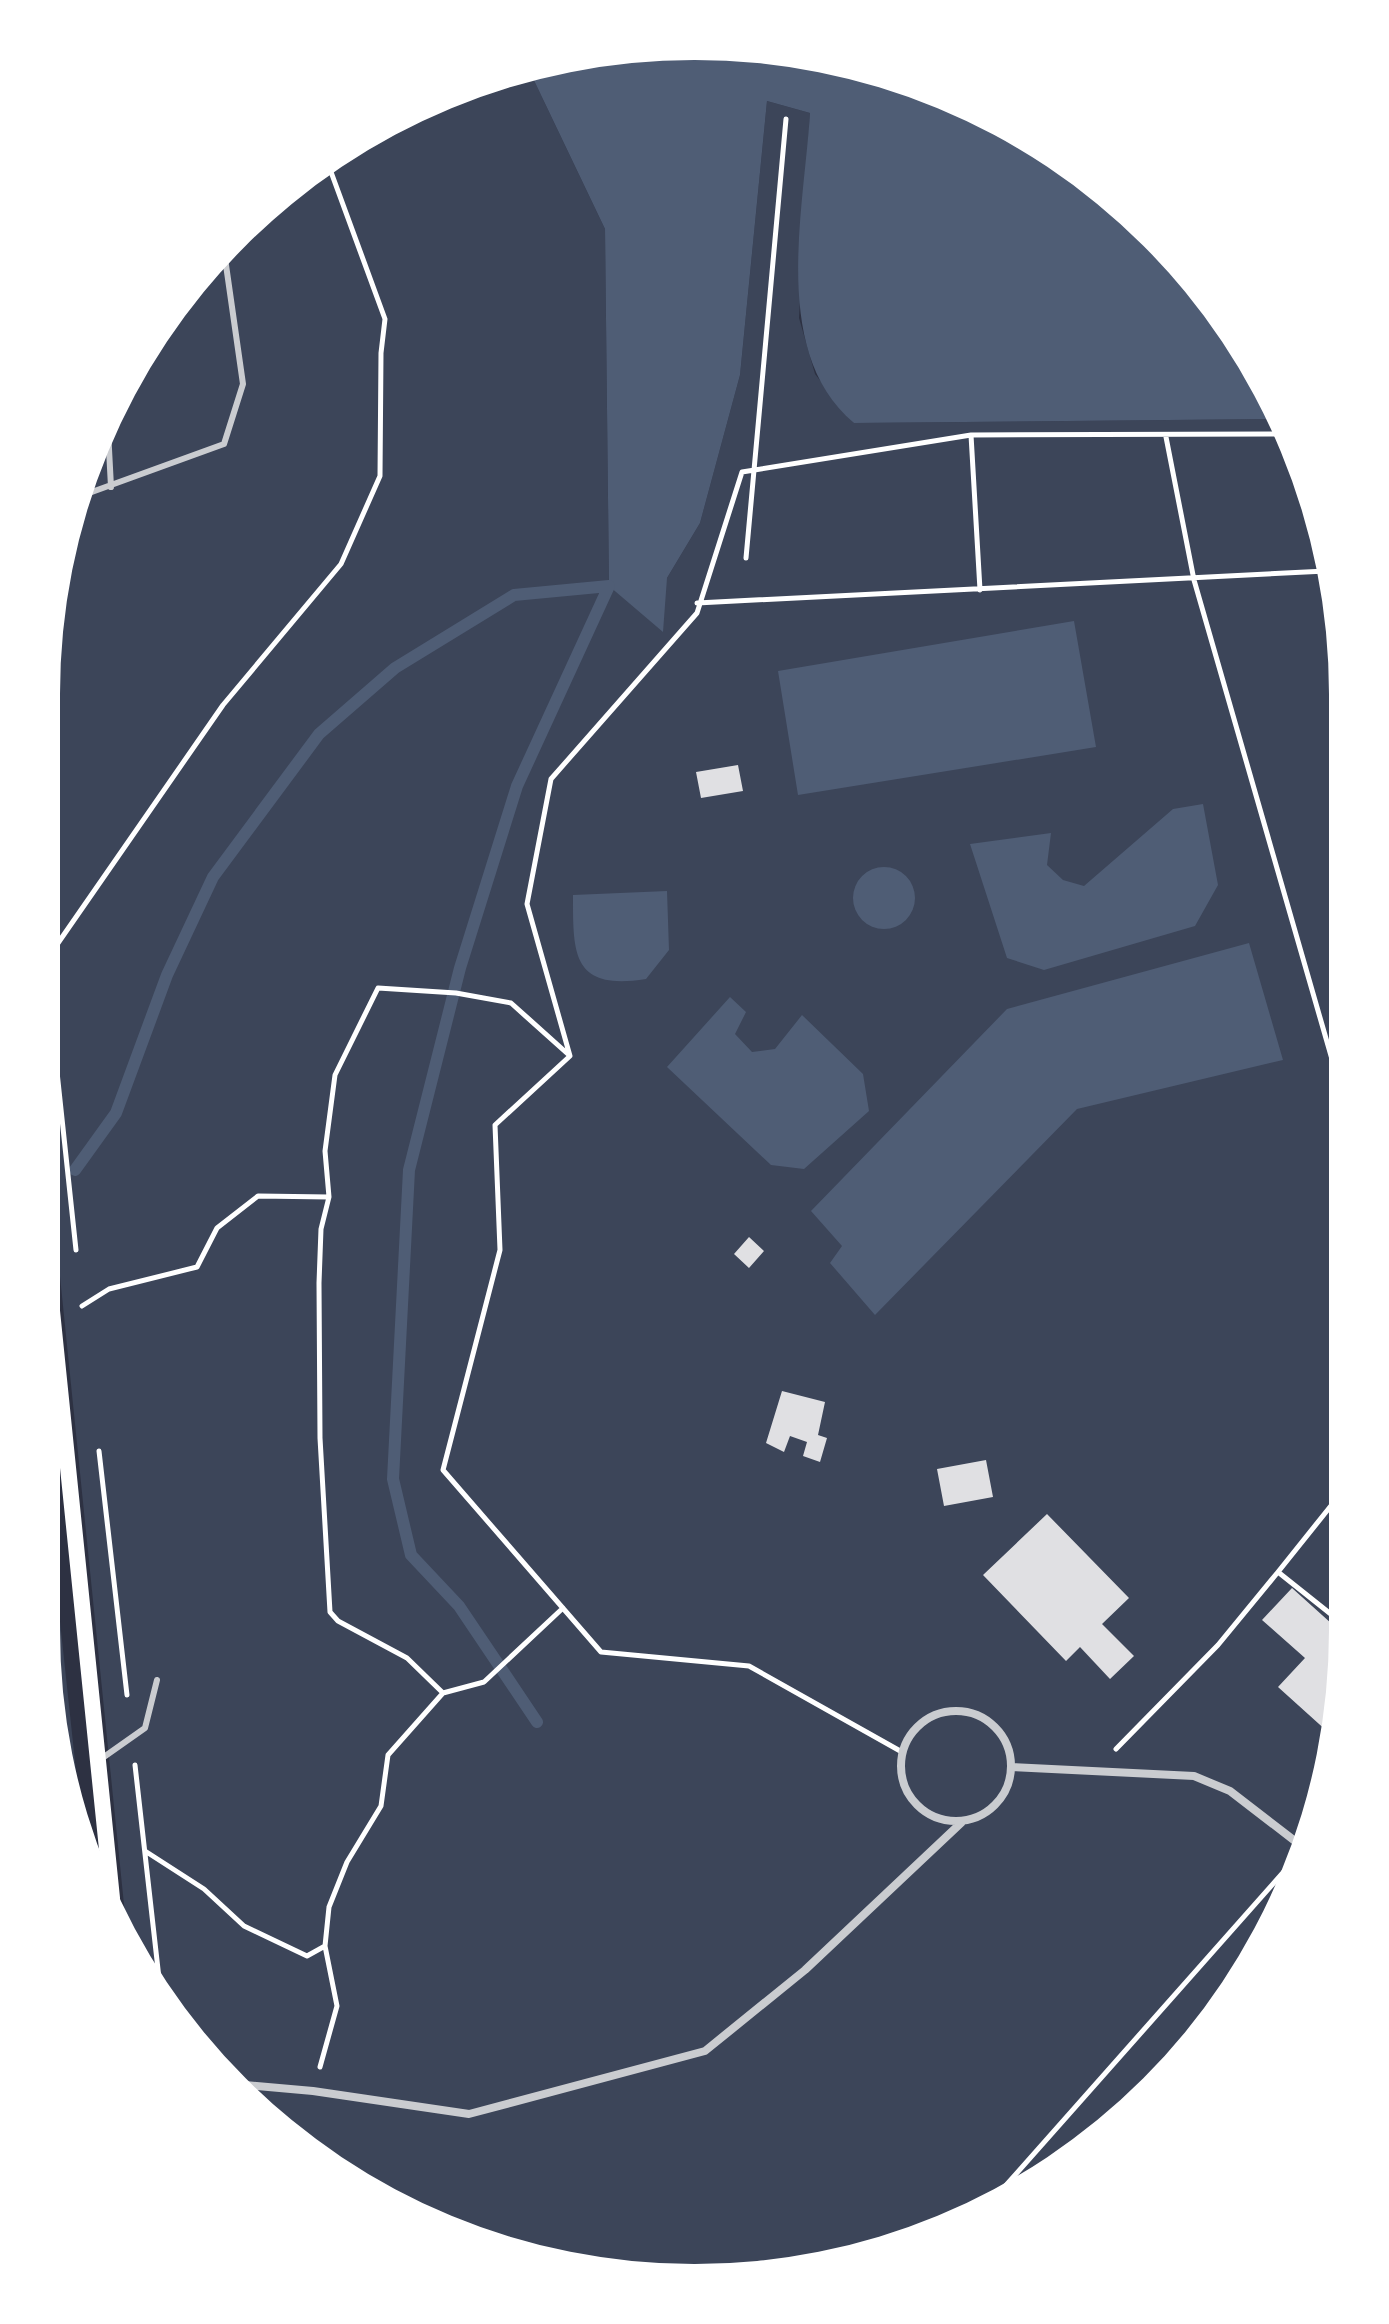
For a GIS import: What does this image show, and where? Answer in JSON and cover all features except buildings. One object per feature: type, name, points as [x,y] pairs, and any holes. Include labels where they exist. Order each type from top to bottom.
[{"type":"main road","points":[[60,1389],[110,1876]]},
{"type":"street","points":[[254,2086],[313,2091],[469,2114],[705,2051],[805,1970],[962,1822],[987,1813],[1005,1794],[1012,1767],[1006,1742],[989,1721],[964,1711],[938,1714],[915,1728],[902,1752],[902,1779],[914,1802],[935,1818],[962,1822]]},
{"type":"street","points":[[1012,1767],[1194,1776],[1230,1791],[1293,1839]]},
{"type":"lane","points":[[94,492],[224,444],[243,384],[226,266]]},
{"type":"lane","points":[[109,450],[111,487]]},
{"type":"lane","points":[[98,1761],[145,1728],[157,1680]]},
{"type":"path","points":[[746,558],[786,119]]},
{"type":"path","points":[[60,940],[223,705],[341,564],[380,476],[381,353],[385,319],[332,174]]},
{"type":"path","points":[[570,1056],[527,904],[551,779],[697,613],[697,603],[742,472],[971,435],[1166,437],[1273,434]]},
{"type":"path","points":[[971,435],[980,590]]},
{"type":"path","points":[[1166,437],[1194,580],[1329,1061]]},
{"type":"path","points":[[697,603],[1317,572]]},
{"type":"path","points":[[443,1693],[407,1658],[338,1621],[330,1612],[321,1496],[319,1283],[321,1229],[329,1197],[325,1151],[335,1075],[378,988],[456,993],[511,1003],[570,1056]]},
{"type":"path","points":[[570,1056],[495,1125],[500,1250],[443,1470],[601,1652],[749,1666],[902,1752]]},
{"type":"path","points":[[60,1100],[77,1259]]},
{"type":"path","points":[[82,1306],[109,1289],[197,1267],[217,1228],[258,1196],[329,1197]]},
{"type":"path","points":[[80,1291],[84,1322]]},
{"type":"path","points":[[98,1445],[158,1967]]},
{"type":"path","points":[[1093,1772],[1218,1645],[1329,1508]]},
{"type":"path","points":[[1278,1572],[1329,1613]]},
{"type":"path","points":[[313,2091],[337,2006],[325,1946],[329,1907],[347,1862],[381,1806],[388,1755],[443,1693],[484,1682],[563,1608]]},
{"type":"path","points":[[108,1856],[145,1851],[204,1889],[244,1926],[307,1956],[325,1946]]},
{"type":"path","points":[[1011,2179],[1278,1879]]},
{"type":"shaded area","points":[[694,60],[777,65],[859,82],[937,108],[975,125],[1047,167],[1113,217],[1172,276],[1198,308],[1244,377],[1266,419],[854,423],[828,394],[811,359],[802,320],[798,278],[799,236],[810,113],[767,101],[740,375],[700,523],[667,578],[663,632],[609,586],[605,229],[534,81],[612,65]]},
{"type":"shaded area","points":[[534,81],[605,229],[609,586],[667,578],[700,523],[740,375],[767,101],[810,113],[799,318],[815,374],[854,423],[1266,419],[1281,452],[1307,530],[1324,612],[1329,694],[1329,1630],[1324,1712],[1317,1753],[1281,1872],[1244,1947],[1198,2016],[1143,2078],[1081,2133],[1012,2179],[937,2216],[818,2252],[736,2263],[653,2263],[571,2252],[452,2216],[377,2179],[308,2133],[276,2107],[217,2048],[167,1982],[124,1909],[60,1277],[61,653],[72,571],[108,452],[145,377],[191,308],[217,276],[276,217],[342,167],[414,125],[452,108]]},
{"type":"shaded area","points":[[1074,621],[1096,747],[798,795],[778,671]]},
{"type":"shaded area","points":[[1203,804],[1218,885],[1195,926],[1044,970],[1007,958],[970,844],[1051,833],[1047,865],[1063,880],[1084,886],[1173,809]]},
{"type":"shaded area","points":[[884,867],[906,876],[915,898],[906,920],[884,929],[862,920],[853,898],[862,876]]},
{"type":"shaded area","points":[[667,891],[669,950],[646,979],[603,979],[590,973],[577,951],[573,895]]},
{"type":"shaded area","points":[[1249,943],[1283,1060],[1077,1109],[875,1315],[830,1263],[842,1246],[811,1211],[1007,1009]]},
{"type":"shaded area","points":[[730,997],[746,1012],[735,1034],[752,1052],[775,1049],[802,1015],[863,1074],[869,1111],[804,1169],[771,1165],[667,1067]]},
{"type":"shaded area","points":[[60,1621],[76,1769],[65,1712]]},
{"type":"waterway","points":[[75,1170],[116,1113],[167,975],[213,877],[319,734],[395,668],[514,595],[609,586]]},
{"type":"waterway","points":[[537,1722],[459,1606],[411,1555],[393,1479],[409,1170],[460,968],[517,786],[609,586]]}]
